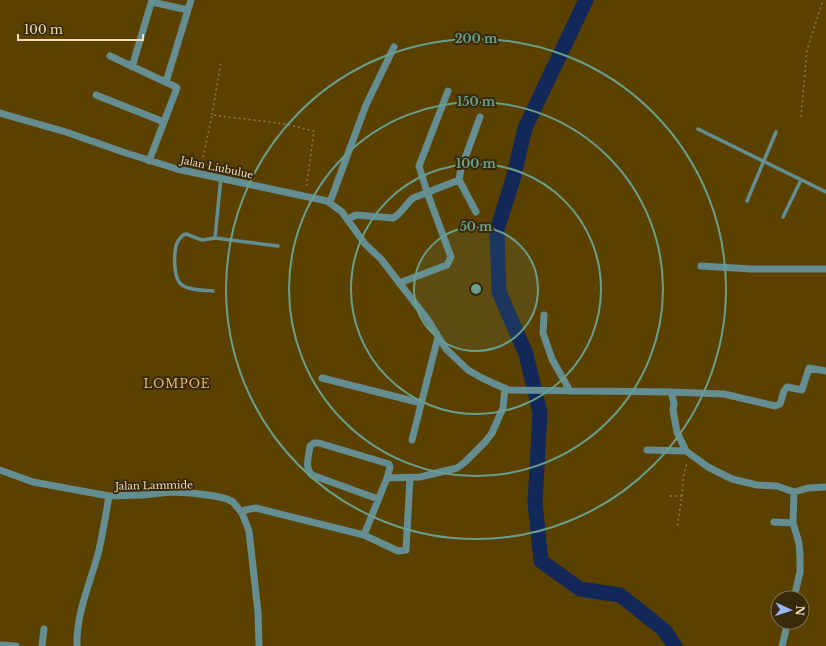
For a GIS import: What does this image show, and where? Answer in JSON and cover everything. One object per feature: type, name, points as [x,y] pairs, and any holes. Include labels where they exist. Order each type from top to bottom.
[{"type":"street","points":[[166,82],[191,0]]},
{"type":"street","points":[[132,67],[152,1],[188,10]]},
{"type":"street","points":[[330,202],[366,105],[394,47]]},
{"type":"street","points":[[110,56],[175,86],[176,88],[149,160]]},
{"type":"street","points":[[399,283],[447,265],[451,257],[419,166],[448,91]]},
{"type":"street","points":[[96,95],[164,122]]},
{"type":"street","name":"Jalan Liubulue","points":[[0,113],[66,132],[177,169],[305,195],[330,202],[336,206],[348,220],[365,244],[381,259],[428,320],[446,348],[468,370],[505,388]]},
{"type":"street","points":[[476,212],[459,180],[461,169],[480,118]]},
{"type":"street","points":[[348,220],[356,216],[393,218],[397,216],[413,198],[459,180]]},
{"type":"street","points":[[701,266],[752,269],[826,269]]},
{"type":"street","points":[[544,316],[543,333],[552,359],[570,391]]},
{"type":"street","points":[[412,440],[438,337]]},
{"type":"street","points":[[387,478],[420,477],[457,468],[464,463],[485,442],[498,420],[502,408],[505,388],[508,390],[522,389],[550,391],[724,394],[775,406],[780,404],[784,391],[787,387],[802,390],[809,368],[826,371]]},
{"type":"street","points":[[322,378],[421,403]]},
{"type":"street","points":[[671,392],[674,403],[673,410],[677,432],[687,452],[714,471],[732,479],[756,484],[777,486],[794,492],[808,488],[826,487]]},
{"type":"street","points":[[364,535],[387,478],[390,467],[388,464],[319,443],[314,443],[310,446],[307,467],[308,472],[312,475],[378,499]]},
{"type":"street","points":[[647,450],[687,452]]},
{"type":"street","name":"Jalan Lammide","points":[[0,471],[33,482],[109,496],[171,492],[203,494],[227,499],[233,502],[242,513],[249,531],[258,612],[259,646]]},
{"type":"street","points":[[242,513],[245,510],[256,508],[364,535],[398,551],[406,550],[410,478]]},
{"type":"street","points":[[794,492],[794,522],[799,542],[800,556],[800,572],[796,590]]},
{"type":"street","points":[[77,646],[80,612],[99,551],[109,496]]},
{"type":"street","points":[[774,522],[794,522]]},
{"type":"street","points":[[42,646],[44,629]]},
{"type":"street","points":[[782,646],[786,630]]},
{"type":"street","points":[[0,645],[16,646]]},
{"type":"lane","points":[[698,129],[826,192]]},
{"type":"lane","points":[[747,201],[776,132]]},
{"type":"lane","points":[[215,238],[221,177]]},
{"type":"lane","points":[[783,217],[800,180]]},
{"type":"lane","points":[[213,291],[191,289],[180,284],[176,277],[175,258],[177,244],[183,235],[186,234],[202,240],[215,238],[278,246]]},
{"type":"path","points":[[801,117],[807,50],[823,0]]},
{"type":"path","points":[[199,174],[212,115],[221,61]]},
{"type":"path","points":[[212,115],[286,124],[314,131],[305,195]]},
{"type":"path","points":[[677,529],[687,452]]},
{"type":"path","points":[[670,496],[682,496]]},
{"type":"waterway","points":[[586,0],[525,128],[513,179],[497,230],[499,292],[526,354],[540,413],[535,503],[541,561],[580,589],[620,595],[664,630],[675,646]]},
{"type":"district","name":"LOMPOE","points":[[177,384]]}]
